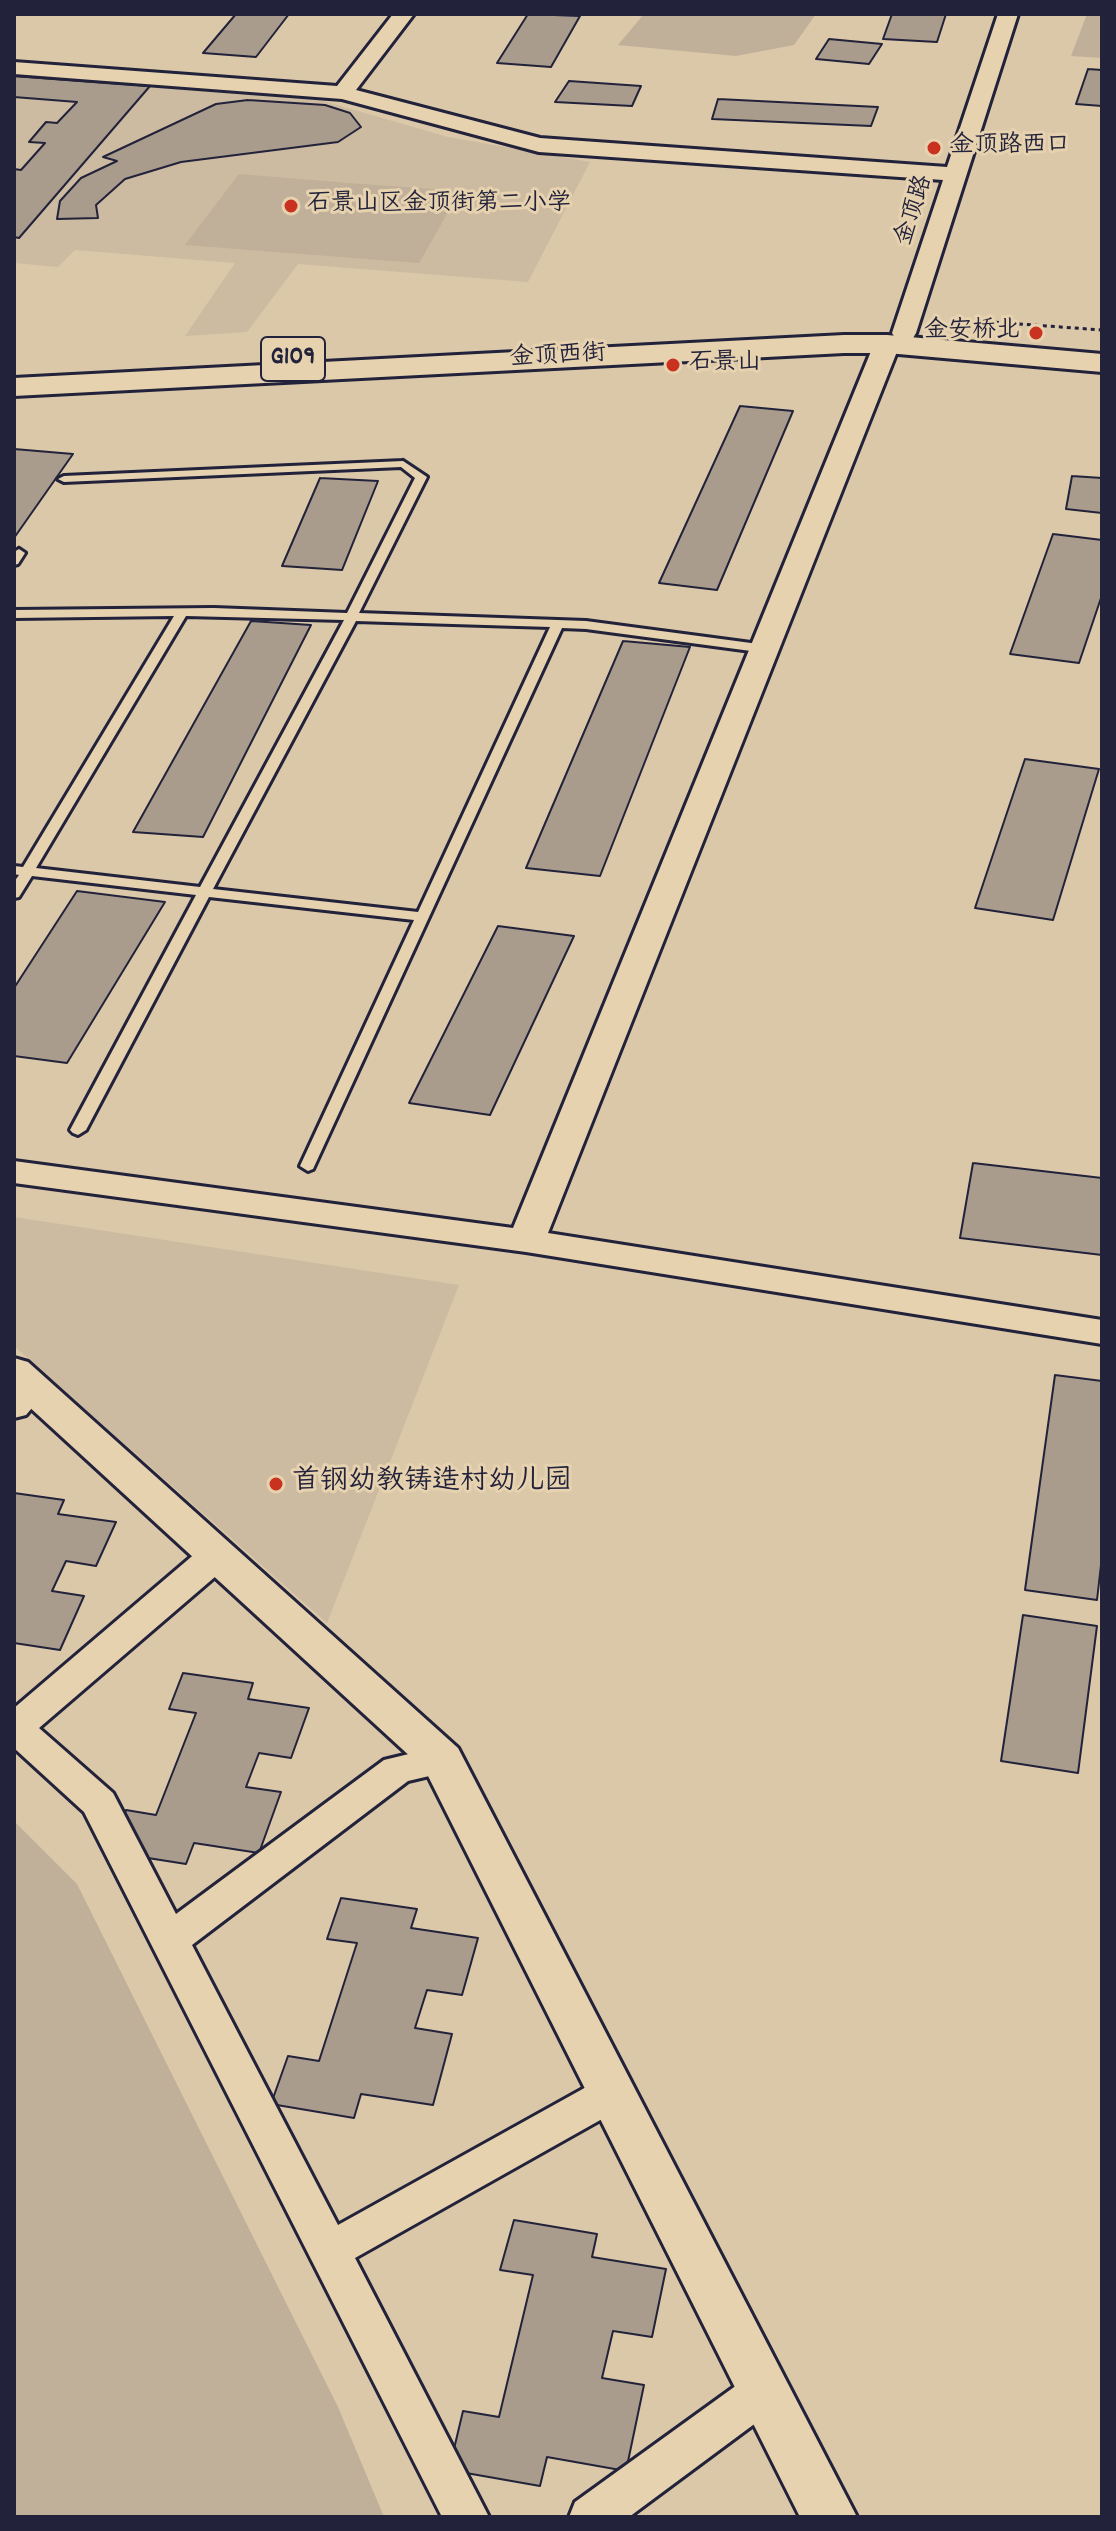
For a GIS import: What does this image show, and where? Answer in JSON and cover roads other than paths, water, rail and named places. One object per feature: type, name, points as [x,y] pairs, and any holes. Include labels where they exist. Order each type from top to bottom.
[{"type":"highway","name":"金顶西街","points":[[14,373],[847,332],[1102,363]]},
{"type":"highway","name":"金顶西街","points":[[14,387],[896,338],[1102,350]]},
{"type":"street","points":[[343,93],[404,14]]},
{"type":"street","name":"金顶路","points":[[526,1241],[896,338],[1008,14]]},
{"type":"street","points":[[14,68],[343,93],[539,145],[955,174]]},
{"type":"street","points":[[14,1172],[526,1241],[1102,1332]]},
{"type":"street","points":[[20,1389],[217,1555],[442,1760],[829,2517]]},
{"type":"street","points":[[217,1555],[14,1728],[99,1803],[466,2517]]},
{"type":"street","points":[[170,1940],[397,1770],[442,1760]]},
{"type":"street","points":[[329,2251],[612,2093]]},
{"type":"street","points":[[592,2517],[764,2391]]},
{"type":"lane","points":[[64,479],[403,464],[421,477],[352,616],[78,1130]]},
{"type":"lane","points":[[14,614],[182,612],[558,624],[766,649]]},
{"type":"lane","points":[[14,894],[22,871],[182,612]]},
{"type":"lane","points":[[308,1166],[558,624]]},
{"type":"lane","points":[[22,871],[423,917]]},
{"type":"place","name":"金顶路西口","points":[[934,148]]},
{"type":"place","name":"石景山区金顶街第二小学","points":[[291,206]]},
{"type":"place","name":"金安桥北","points":[[1036,333]]},
{"type":"place","name":"石景山","points":[[673,365]]},
{"type":"place","name":"首钢幼教铸造村幼儿园","points":[[276,1484]]}]
